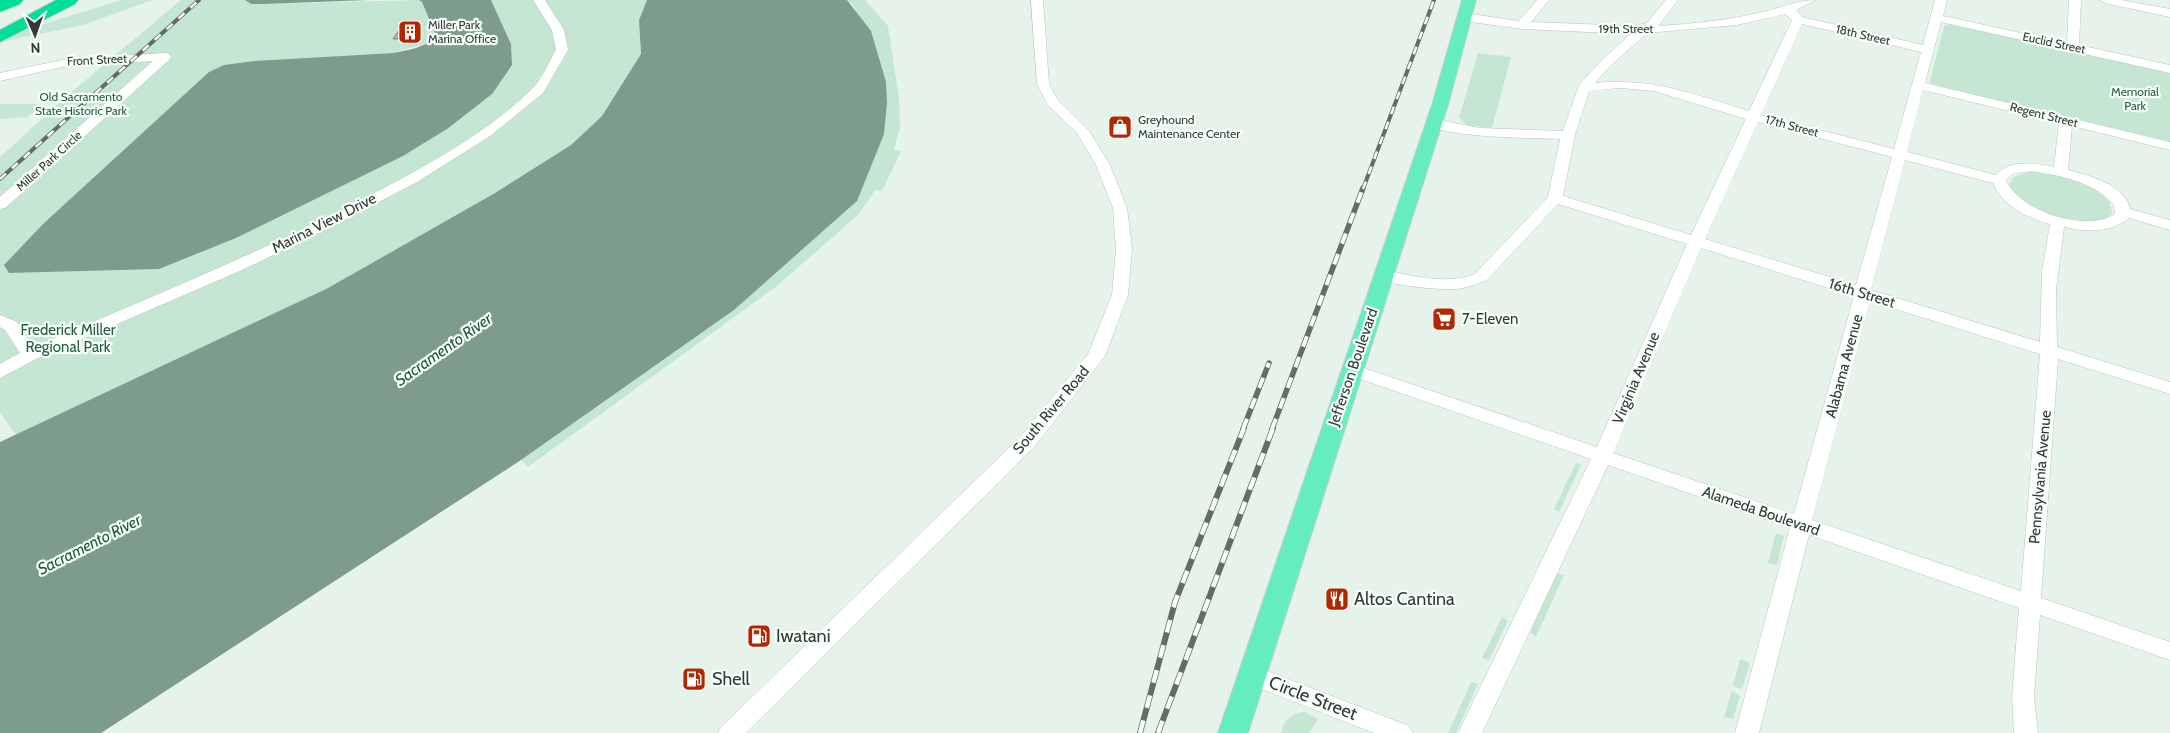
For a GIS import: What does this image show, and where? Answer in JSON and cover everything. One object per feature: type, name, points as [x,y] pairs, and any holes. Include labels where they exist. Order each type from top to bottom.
[{"type":"highway","points":[[0,7],[14,0]]},
{"type":"highway","points":[[0,23],[46,0]]},
{"type":"highway","points":[[0,37],[69,0]]},
{"type":"main road","name":"Jefferson Boulevard","points":[[1233,733],[1434,123],[1469,0]]},
{"type":"street","name":"Marina View Drive","points":[[0,372],[30,355],[264,254],[419,175],[474,144],[532,97],[559,60],[562,41],[560,33],[539,0]]},
{"type":"street","name":"South River Road","points":[[730,733],[1028,442],[1096,356],[1120,295],[1124,249],[1120,208],[1103,165],[1082,131],[1053,102],[1044,84],[1040,62],[1037,0]]},
{"type":"street","points":[[1522,25],[1542,0]]},
{"type":"street","points":[[1383,275],[1432,283],[1472,282],[1481,278],[1555,198],[1568,136],[1584,88],[1606,64],[1651,26],[1672,0]]},
{"type":"street","name":"Alabama Avenue","points":[[1747,733],[1927,50],[1942,0]]},
{"type":"street","points":[[2073,47],[2076,0]]},
{"type":"street","points":[[2105,0],[2170,13]]},
{"type":"street","name":"Virginia Avenue","points":[[1470,733],[1602,457],[1696,241],[1754,116],[1792,15],[1805,15],[1807,2]]},
{"type":"street","name":"19th Street","points":[[1464,17],[1522,25],[1578,29],[1645,30],[1792,15]]},
{"type":"street","name":"18th Street","points":[[1792,15],[1927,50]]},
{"type":"street","name":"Euclid Street","points":[[1937,18],[2170,69]]},
{"type":"street","name":"Front Street","points":[[0,77],[45,64],[72,60],[165,57]]},
{"type":"street","name":"Miller Park Circle","points":[[0,205],[165,57]]},
{"type":"street","name":"17th Street","points":[[1584,88],[1620,84],[1655,87],[1754,116],[1999,180]]},
{"type":"street","name":"Regent Street","points":[[1918,85],[2170,146]]},
{"type":"street","points":[[2061,171],[2066,121]]},
{"type":"street","points":[[1434,123],[1480,132],[1568,136]]},
{"type":"street","points":[[2124,212],[2123,216],[2115,223],[2100,226],[2058,222],[2027,210],[2011,200],[2001,189],[1999,180],[2003,173],[2014,168],[2040,168],[2061,171],[2101,187],[2115,197],[2124,212],[2170,225]]},
{"type":"street","name":"16th Street","points":[[1555,198],[2170,388]]},
{"type":"street","name":"Pennsylvania Avenue","points":[[2026,733],[2023,696],[2048,351],[2052,249],[2058,222]]},
{"type":"street","points":[[0,320],[11,326],[30,355]]},
{"type":"street","name":"Alameda Boulevard","points":[[1352,370],[2170,651]]},
{"type":"street","name":"Circle Street","points":[[1252,675],[1401,733]]},
{"type":"green space","points":[[122,0],[153,0],[83,25],[0,42],[0,37]]},
{"type":"green space","name":"Frederick Miller Regional Park","points":[[181,0],[245,0],[263,4],[419,0],[422,2],[436,36],[430,42],[393,53],[254,61],[96,177],[43,224],[4,265],[9,273],[159,269],[236,238],[403,156],[447,129],[511,44],[491,0],[647,0],[639,20],[641,54],[602,116],[571,145],[495,193],[328,288],[16,435],[0,412],[0,157],[75,89]]},
{"type":"green space","points":[[847,0],[865,0],[888,26],[899,99],[900,127],[894,150],[901,151],[882,191],[875,190],[859,214],[777,286],[528,467],[521,460],[734,310],[857,201],[886,82],[878,57],[854,6]]},
{"type":"green space","name":"Memorial Park","points":[[1948,24],[2170,72],[2170,142],[1932,84],[1930,81],[1944,26]]},
{"type":"green space","points":[[1478,53],[1511,57],[1492,128],[1467,125],[1459,118]]},
{"type":"green space","points":[[0,104],[34,104],[41,106],[27,117],[0,119]]},
{"type":"green space","points":[[2028,172],[2061,175],[2082,182],[2092,187],[2109,201],[2112,213],[2104,219],[2080,221],[2066,219],[2038,210],[2019,199],[2009,186],[2013,177]]},
{"type":"green space","points":[[1576,463],[1581,465],[1559,512],[1554,509]]},
{"type":"green space","points":[[1776,533],[1784,536],[1777,565],[1768,563]]},
{"type":"green space","points":[[1557,573],[1564,575],[1536,637],[1530,632]]},
{"type":"green space","points":[[1502,617],[1508,621],[1489,660],[1482,658]]},
{"type":"green space","points":[[1740,659],[1750,663],[1742,689],[1733,686]]},
{"type":"green space","points":[[1471,682],[1478,684],[1456,733],[1448,733]]},
{"type":"green space","points":[[1732,691],[1740,696],[1733,719],[1724,717]]},
{"type":"green space","points":[[1305,712],[1318,719],[1309,733],[1281,733],[1284,724],[1292,715]]},
{"type":"water","points":[[245,0],[370,0],[251,4]]},
{"type":"water","points":[[419,0],[491,0],[511,44],[512,65],[492,94],[447,129],[403,156],[236,238],[159,269],[9,273],[4,265],[43,224],[209,72],[224,65],[254,61],[393,53],[416,48],[436,36],[422,2]]},
{"type":"water","name":"Sacramento River","points":[[647,0],[847,0],[871,31],[886,82],[887,103],[884,134],[857,201],[734,310],[521,460],[101,733],[0,733],[0,442],[328,288],[495,193],[571,145],[602,116],[641,54],[639,20]]},
{"type":"building","name":"Miller Park Marina Office","points":[[402,26],[420,27],[412,38],[393,39]]},
{"type":"railway","points":[[0,179],[199,0]]},
{"type":"railway","points":[[1363,189],[1434,0]]},
{"type":"railway","points":[[1272,429],[1363,188]]},
{"type":"railway","points":[[1243,429],[1269,363]]},
{"type":"railway","points":[[1140,733],[1175,602],[1244,428]]},
{"type":"railway","points":[[1158,733],[1273,428]]},
{"type":"place","name":"Miller Park Marina Office","points":[[410,32]]},
{"type":"place","name":"Greyhound Maintenance Center","points":[[1120,127]]},
{"type":"place","name":"7-Eleven","points":[[1444,319]]},
{"type":"place","name":"Altos Cantina","points":[[1337,599]]},
{"type":"place","name":"Iwatani","points":[[759,636]]},
{"type":"place","name":"Shell","points":[[694,679]]},
{"type":"park label","name":"Old Sacramento State Historic Park","points":[[81,104]]}]
